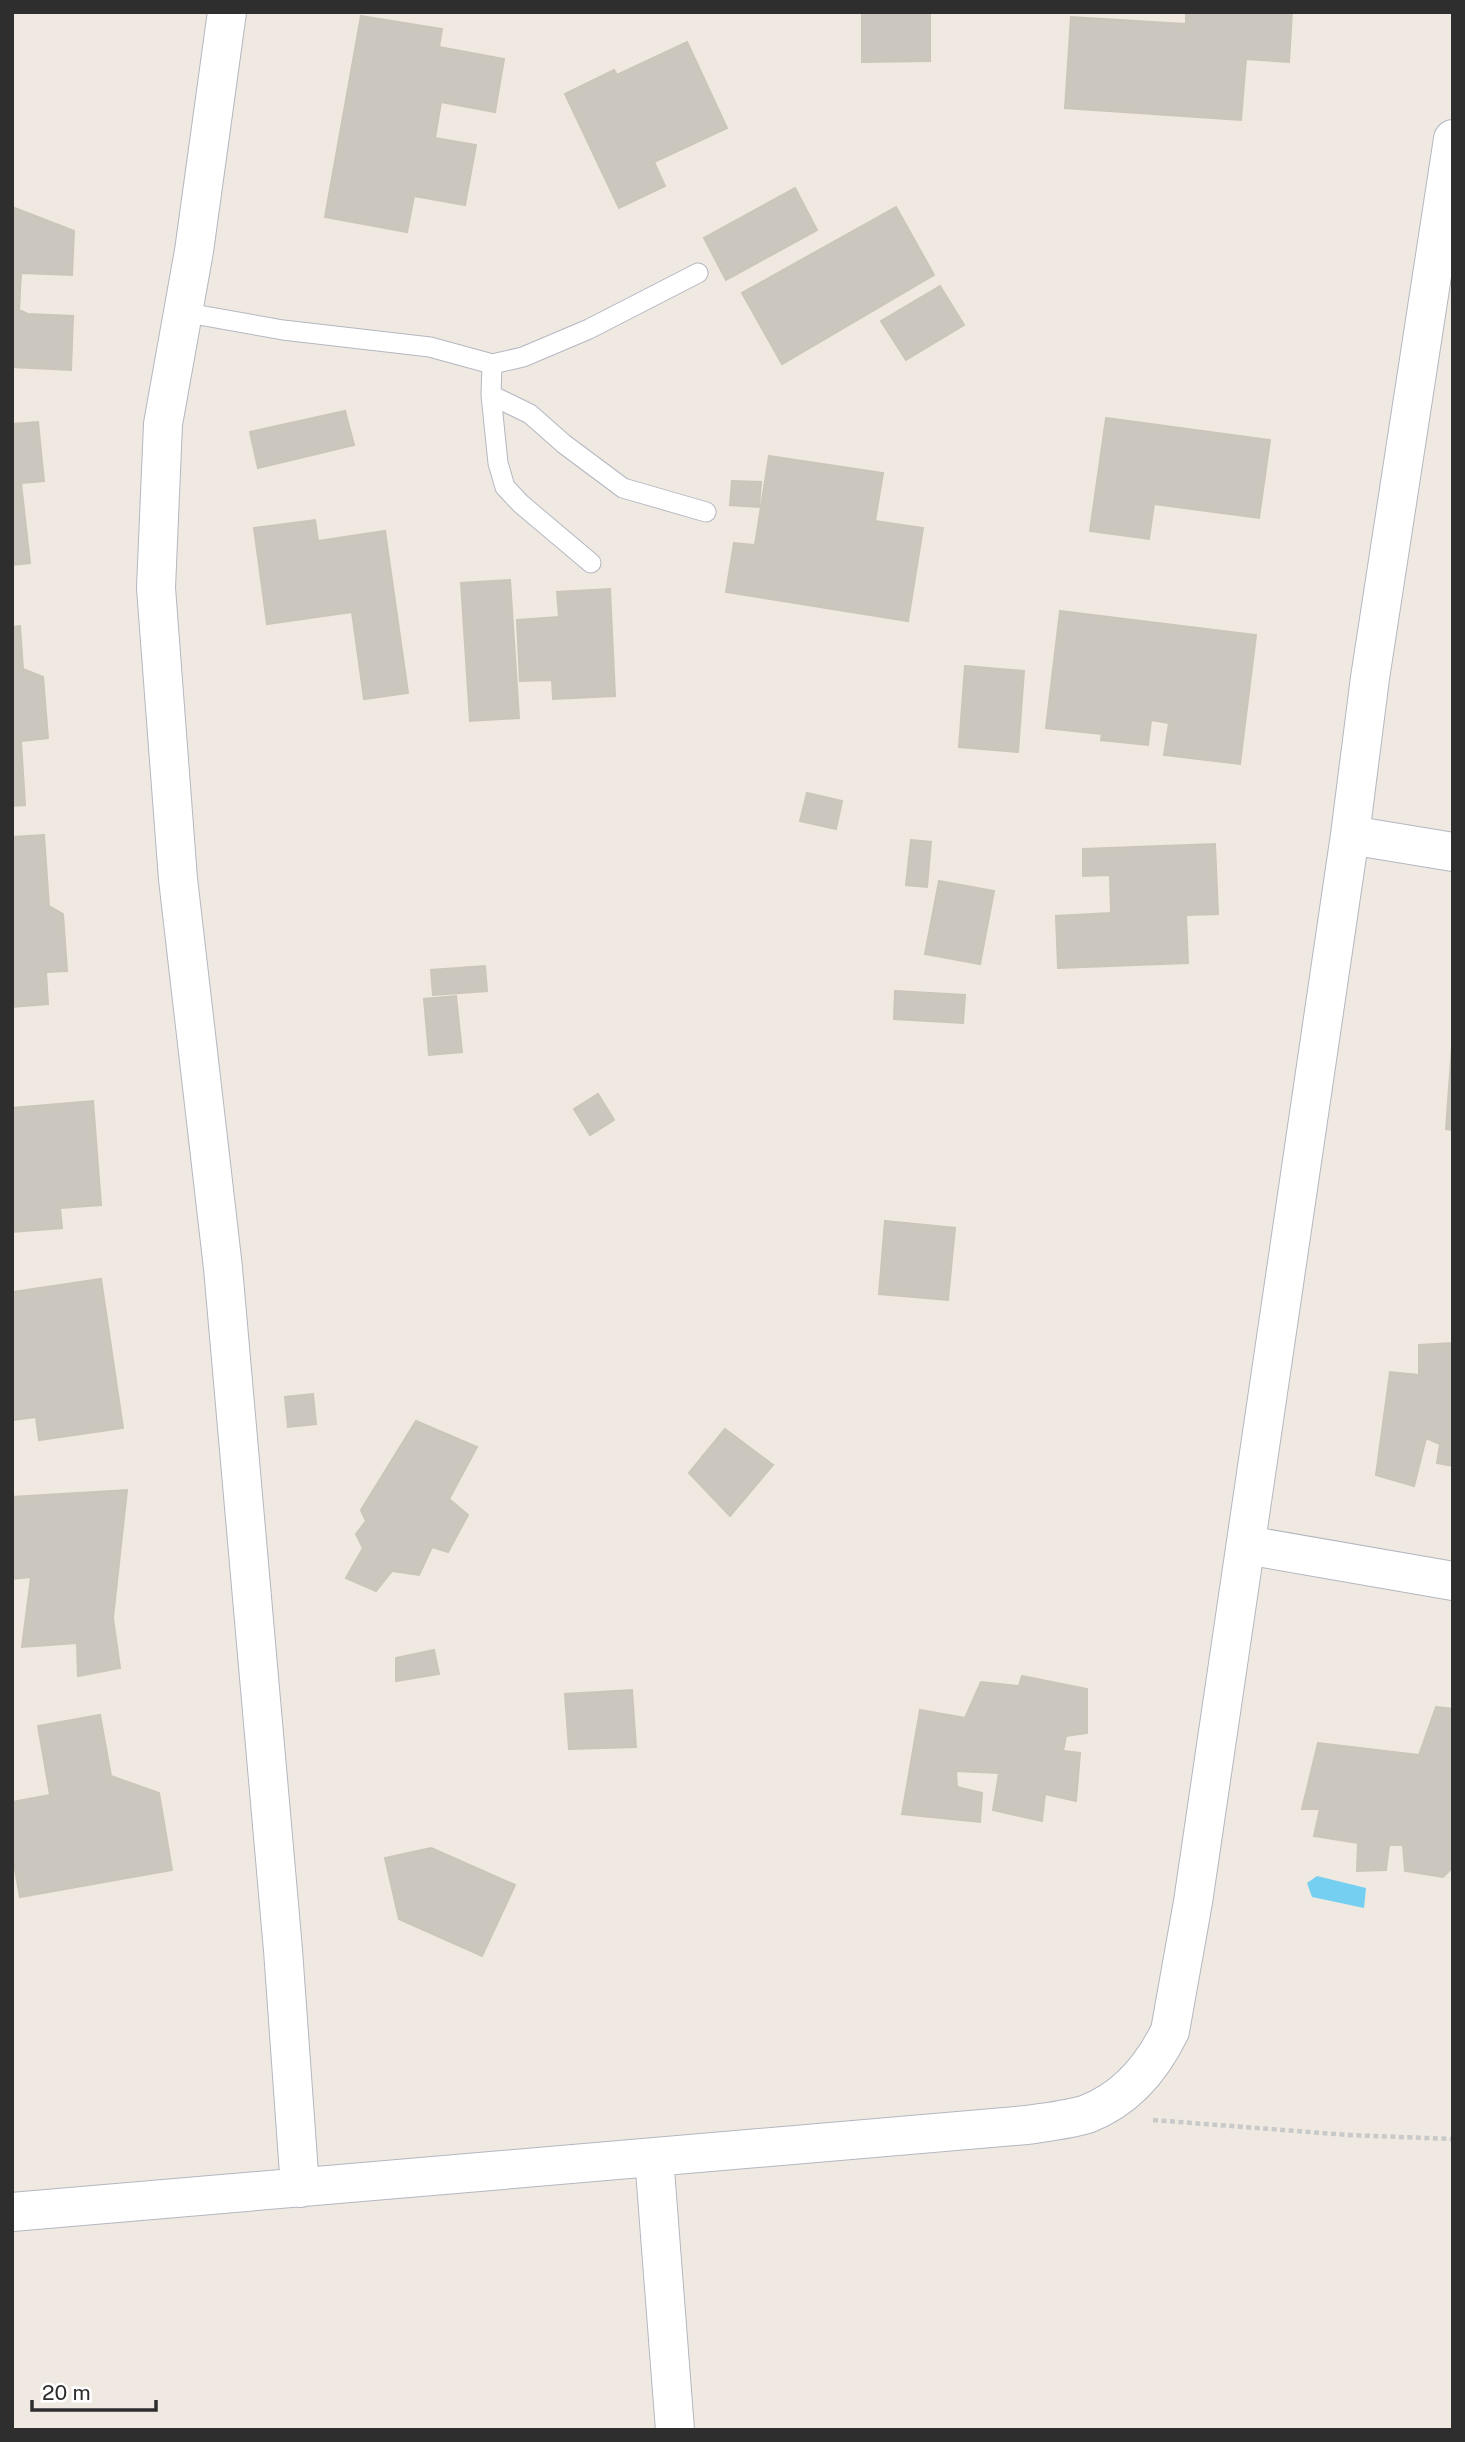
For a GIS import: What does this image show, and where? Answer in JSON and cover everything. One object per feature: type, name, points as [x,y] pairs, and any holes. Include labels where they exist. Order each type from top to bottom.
[{"type":"street","points":[[227,12],[194,251],[163,424],[156,588],[178,879],[223,1268],[283,1951],[300,2188]]},
{"type":"street","points":[[12,2212],[1027,2125],[1084,2115],[1115,2101],[1131,2087],[1163,2047],[1170,2031],[1193,1902],[1350,835],[1370,678],[1446,233],[1453,139]]},
{"type":"street","points":[[1350,835],[1453,852]]},
{"type":"street","points":[[1246,1545],[1453,1581]]},
{"type":"street","points":[[654,2157],[676,2430]]},
{"type":"lane","points":[[182,312],[283,330],[430,347],[492,364],[523,357],[589,329],[698,272]]},
{"type":"lane","points":[[492,364],[491,395],[498,463],[505,487],[521,504],[591,563]]},
{"type":"lane","points":[[491,395],[530,414],[564,444],[623,488],[706,512]]},
{"type":"path","points":[[1084,2115],[1348,2135],[1453,2139]]},
{"type":"water","points":[[1317,1876],[1366,1888],[1364,1908],[1312,1897],[1307,1883]]},
{"type":"building","points":[[862,12],[930,12],[930,61],[862,62]]},
{"type":"building","points":[[1186,12],[1292,12],[1289,62],[1246,59],[1241,120],[1065,108],[1071,17],[1186,24]]},
{"type":"building","points":[[361,16],[442,29],[439,47],[504,59],[495,112],[441,102],[435,138],[476,145],[465,205],[414,196],[407,232],[325,217]]},
{"type":"building","points":[[687,42],[727,128],[654,162],[665,186],[619,208],[565,94],[614,70],[617,75]]},
{"type":"building","points":[[795,188],[817,230],[726,280],[704,238]]},
{"type":"building","points":[[12,207],[74,231],[72,275],[21,273],[19,310],[28,314],[73,316],[71,370],[12,367]]},
{"type":"building","points":[[896,207],[934,275],[782,364],[742,293]]},
{"type":"building","points":[[940,286],[964,325],[906,360],[881,321]]},
{"type":"building","points":[[345,411],[354,445],[258,468],[250,432]]},
{"type":"building","points":[[1106,418],[1270,440],[1259,518],[1154,504],[1149,539],[1090,531]]},
{"type":"building","points":[[38,422],[44,481],[21,483],[30,563],[12,565],[12,424]]},
{"type":"building","points":[[769,456],[883,473],[875,521],[923,528],[908,621],[726,592],[734,543],[755,545]]},
{"type":"building","points":[[732,481],[761,482],[759,507],[730,505]]},
{"type":"building","points":[[315,520],[318,541],[385,531],[408,693],[364,699],[352,612],[267,624],[254,528]]},
{"type":"building","points":[[510,580],[519,718],[470,721],[461,583]]},
{"type":"building","points":[[610,589],[615,696],[553,699],[552,680],[520,681],[517,620],[559,617],[557,592]]},
{"type":"building","points":[[1060,611],[1256,635],[1240,764],[1164,755],[1169,723],[1151,720],[1148,745],[1101,740],[1102,734],[1046,728]]},
{"type":"building","points":[[20,626],[23,669],[43,677],[48,738],[21,741],[25,805],[12,806],[12,627]]},
{"type":"building","points":[[965,666],[1024,671],[1018,752],[959,747]]},
{"type":"building","points":[[807,793],[842,801],[836,829],[800,821]]},
{"type":"building","points":[[44,835],[49,906],[63,914],[67,971],[46,972],[48,1004],[12,1007],[12,837]]},
{"type":"building","points":[[911,840],[931,842],[927,887],[906,885]]},
{"type":"building","points":[[1215,844],[1218,914],[1186,915],[1188,963],[1058,968],[1056,916],[1111,913],[1110,875],[1083,876],[1083,849]]},
{"type":"building","points":[[939,881],[994,891],[980,964],[925,954]]},
{"type":"building","points":[[485,966],[487,991],[433,995],[431,970]]},
{"type":"building","points":[[895,991],[965,995],[963,1023],[894,1019]]},
{"type":"building","points":[[456,996],[462,1052],[429,1055],[424,999]]},
{"type":"building","points":[[1453,1033],[1453,1130],[1446,1129]]},
{"type":"building","points":[[598,1094],[614,1120],[590,1135],[574,1109]]},
{"type":"building","points":[[93,1101],[101,1205],[60,1208],[62,1228],[12,1232],[12,1108]]},
{"type":"building","points":[[885,1221],[955,1228],[948,1300],[879,1294]]},
{"type":"building","points":[[101,1279],[123,1428],[39,1440],[36,1417],[12,1420],[12,1292]]},
{"type":"building","points":[[1453,1343],[1453,1466],[1437,1463],[1440,1444],[1426,1438],[1414,1486],[1376,1475],[1390,1372],[1419,1375],[1419,1345]]},
{"type":"building","points":[[313,1394],[316,1424],[288,1427],[285,1397]]},
{"type":"building","points":[[416,1421],[477,1447],[449,1499],[468,1515],[448,1552],[432,1547],[419,1575],[392,1571],[376,1591],[346,1578],[363,1548],[356,1534],[366,1521],[361,1510]]},
{"type":"building","points":[[725,1429],[773,1465],[730,1516],[689,1473]]},
{"type":"building","points":[[127,1490],[113,1618],[120,1668],[78,1676],[77,1643],[22,1647],[31,1577],[12,1579],[12,1497]]},
{"type":"building","points":[[434,1650],[439,1674],[396,1681],[396,1658]]},
{"type":"building","points":[[1022,1676],[1087,1689],[1087,1733],[1066,1736],[1063,1751],[1080,1753],[1076,1801],[1045,1794],[1042,1821],[993,1810],[999,1773],[956,1771],[957,1787],[982,1793],[980,1822],[902,1814],[920,1710],[965,1718],[981,1682],[1019,1686]]},
{"type":"building","points":[[632,1690],[636,1747],[569,1749],[565,1694]]},
{"type":"building","points":[[1436,1707],[1453,1709],[1453,1867],[1443,1877],[1405,1871],[1403,1845],[1389,1845],[1386,1870],[1357,1871],[1358,1843],[1314,1836],[1320,1809],[1302,1809],[1318,1743],[1419,1755]]},
{"type":"building","points":[[100,1715],[111,1776],[159,1793],[172,1870],[20,1897],[12,1853],[12,1802],[50,1795],[38,1726]]},
{"type":"building","points":[[431,1848],[515,1885],[482,1956],[399,1919],[385,1858]]}]
